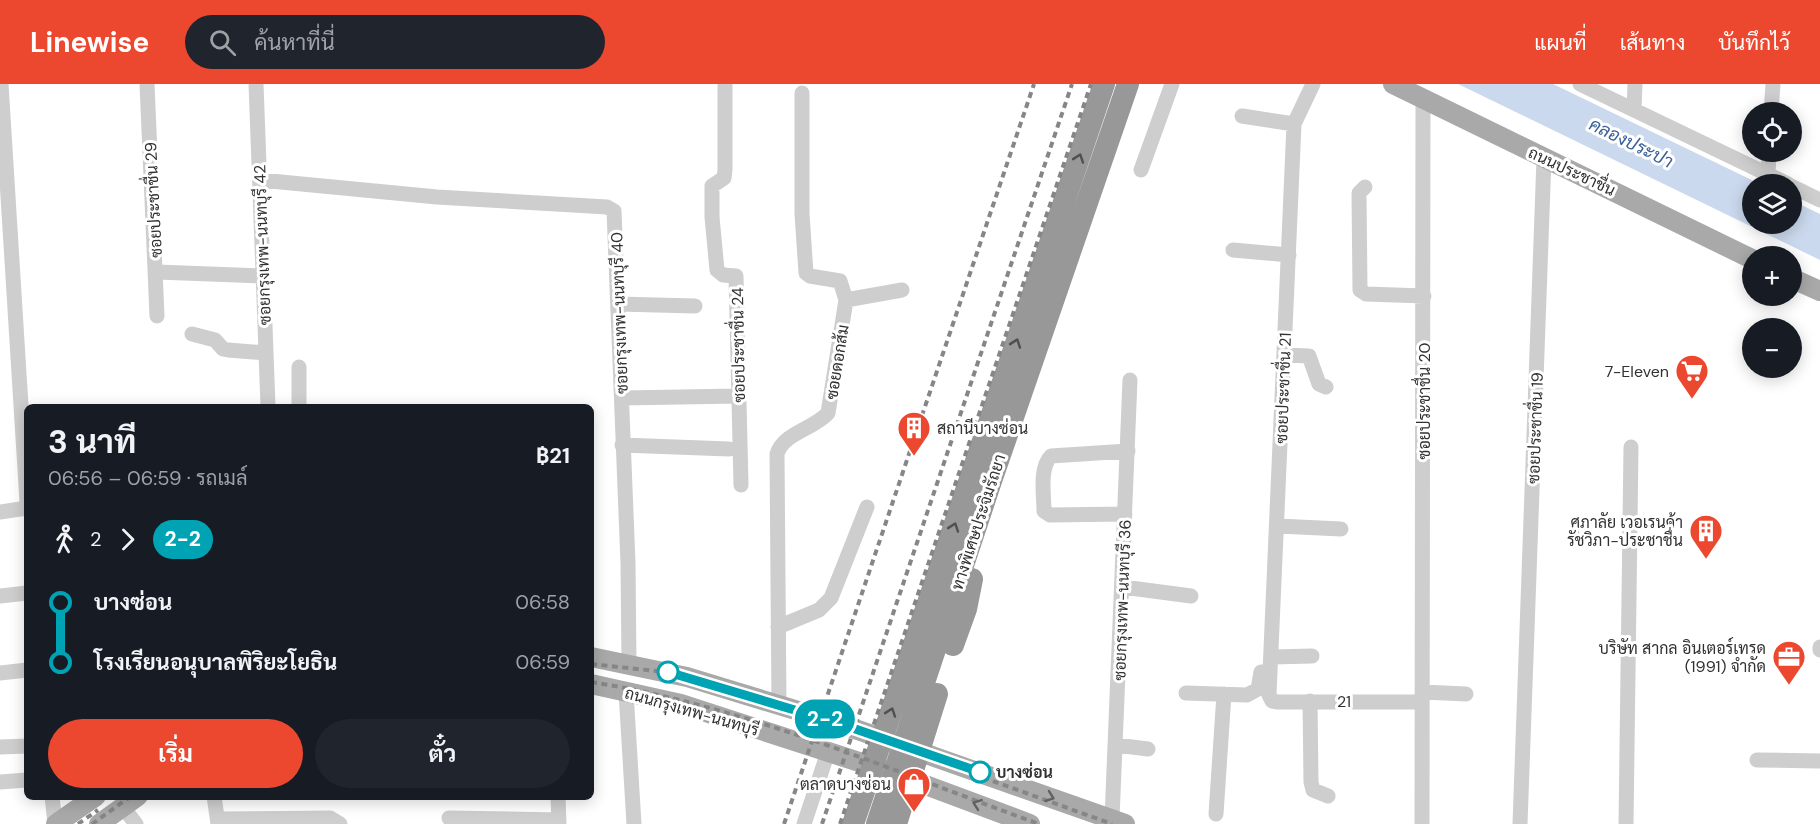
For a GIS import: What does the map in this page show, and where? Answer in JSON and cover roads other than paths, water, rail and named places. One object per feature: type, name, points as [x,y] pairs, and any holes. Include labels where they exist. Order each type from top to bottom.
[{"type":"highway","name":"ทางพิเศษประจิมรัถยา","points":[[853,824],[1104,84]]},
{"type":"highway","name":"ทางพิเศษประจิมรัถยา","points":[[877,824],[992,478],[1128,84]]},
{"type":"highway","points":[[896,824],[966,609],[992,478]]},
{"type":"main road","name":"ถนนประชาชื่น","points":[[1393,84],[1742,254]]},
{"type":"main road","points":[[1802,283],[1820,291]]},
{"type":"main road","name":"ถนนกรุงเทพ-นนทบุรี","points":[[594,658],[687,677],[779,705],[909,746],[1118,822]]},
{"type":"main road","name":"ถนนกรุงเทพ-นนทบุรี","points":[[594,685],[681,704],[896,774],[1021,822]]},
{"type":"main road","points":[[877,824],[909,746]]},
{"type":"main road","points":[[56,824],[92,800]]},
{"type":"main road","points":[[96,800],[98,811],[117,811]]},
{"type":"street","points":[[1,84],[7,266],[24,441]]},
{"type":"street","name":"ซอยประชาชื่น 29","points":[[147,84],[157,272],[157,316]]},
{"type":"street","name":"ซอยกรุงเทพ-นนทบุรี 42","points":[[256,84],[268,404]]},
{"type":"street","name":"ซอยประชาชื่น 24","points":[[724,84],[726,170],[724,178],[712,186],[712,217],[717,270],[723,275],[736,276],[741,485]]},
{"type":"street","points":[[909,746],[945,653],[1023,414],[1136,84]]},
{"type":"street","points":[[1141,170],[1172,84]]},
{"type":"street","name":"ซอยประชาชื่น 21","points":[[1269,695],[1267,662],[1278,526],[1294,123],[1312,84]]},
{"type":"street","points":[[1580,84],[1766,174]]},
{"type":"street","points":[[1634,110],[1635,84]]},
{"type":"street","points":[[1772,102],[1773,84]]},
{"type":"street","points":[[802,93],[802,214],[806,273],[810,276],[840,281],[846,300],[902,290]]},
{"type":"street","name":"ซอยประชาชื่น 20","points":[[1422,824],[1423,100]]},
{"type":"street","points":[[1242,116],[1294,123]]},
{"type":"street","name":"ซอยประชาชื่น 19","points":[[1520,824],[1544,158]]},
{"type":"street","name":"ซอยกรุงเทพ-นนทบุรี 40","points":[[260,180],[437,197],[612,208],[616,214],[629,664]]},
{"type":"street","points":[[1365,187],[1359,193],[1360,290],[1366,294],[1424,296]]},
{"type":"street","points":[[1802,191],[1820,200]]},
{"type":"street","points":[[1233,250],[1289,255]]},
{"type":"street","points":[[157,272],[263,276]]},
{"type":"street","name":"ซอยดอกส้ม","points":[[779,705],[777,454],[779,446],[786,440],[817,424],[828,413],[846,300]]},
{"type":"street","points":[[618,304],[695,306]]},
{"type":"street","points":[[192,334],[215,340],[228,350],[266,353]]},
{"type":"street","points":[[1285,355],[1309,356],[1319,384],[1326,387]]},
{"type":"street","points":[[299,367],[299,404]]},
{"type":"street","name":"ซอยกรุงเทพ-นนทบุรี 36","points":[[1118,822],[1116,745],[1131,380]]},
{"type":"street","points":[[621,398],[739,396]]},
{"type":"street","points":[[622,446],[729,449]]},
{"type":"street","points":[[1626,824],[1631,447]]},
{"type":"street","points":[[1125,514],[1050,515],[1044,511],[1044,474],[1045,462],[1051,456],[1128,451]]},
{"type":"street","points":[[778,627],[819,610],[831,598],[867,507]]},
{"type":"street","points":[[0,512],[24,508]]},
{"type":"street","points":[[1278,526],[1341,530]]},
{"type":"street","points":[[1123,587],[1191,596]]},
{"type":"street","points":[[0,596],[24,593]]},
{"type":"street","points":[[1186,693],[1247,695],[1256,691],[1267,662],[1312,656]]},
{"type":"street","points":[[0,673],[24,670]]},
{"type":"street","points":[[626,692],[634,824]]},
{"type":"street","points":[[1216,814],[1224,694]]},
{"type":"street","name":"21","points":[[1269,695],[1272,701],[1278,702],[1466,694]]},
{"type":"street","points":[[1310,701],[1311,782],[1313,790],[1328,796]]},
{"type":"street","points":[[1116,745],[1148,749]]},
{"type":"street","points":[[0,747],[24,746]]},
{"type":"street","points":[[804,824],[828,752]]},
{"type":"street","points":[[1757,760],[1820,761]]},
{"type":"street","points":[[0,782],[24,780]]},
{"type":"street","points":[[53,800],[56,824]]},
{"type":"street","points":[[215,800],[218,821],[338,822]]},
{"type":"street","points":[[454,820],[559,822],[558,800]]},
{"type":"street","points":[[117,811],[136,824]]},
{"type":"water","name":"คลองประปา","points":[[1458,84],[1553,84],[1742,175],[1742,222]]},
{"type":"water","points":[[1802,205],[1820,214],[1820,260],[1802,251],[1802,246],[1791,246],[1767,234],[1802,234]]},
{"type":"railway","points":[[784,824],[1034,84]]},
{"type":"railway","points":[[822,824],[1072,84]]},
{"type":"railway","points":[[840,824],[1091,84]]},
{"type":"railway","points":[[594,664],[656,671],[782,705],[1112,824]]},
{"type":"railway","points":[[594,683],[706,707],[762,724],[874,762],[1039,824]]},
{"type":"railway","points":[[92,824],[125,800]]},
{"type":"railway","points":[[78,824],[98,810]]},
{"type":"place","name":"7-Eleven","points":[[1692,400]]},
{"type":"place","name":"สถานีบางซ่อน","points":[[914,457]]},
{"type":"place","name":"ศุภาลัย เวอเรนด้า รัชวิภา-ประชาชื่น","points":[[1706,560]]},
{"type":"place","name":"บริษัท สากล อินเตอร์เทรด (1991) จำกัด","points":[[1789,686]]},
{"type":"place","name":"บางซ่อน","points":[[980,772]]},
{"type":"place","name":"ตลาดบางซ่อน","points":[[914,813]]}]
